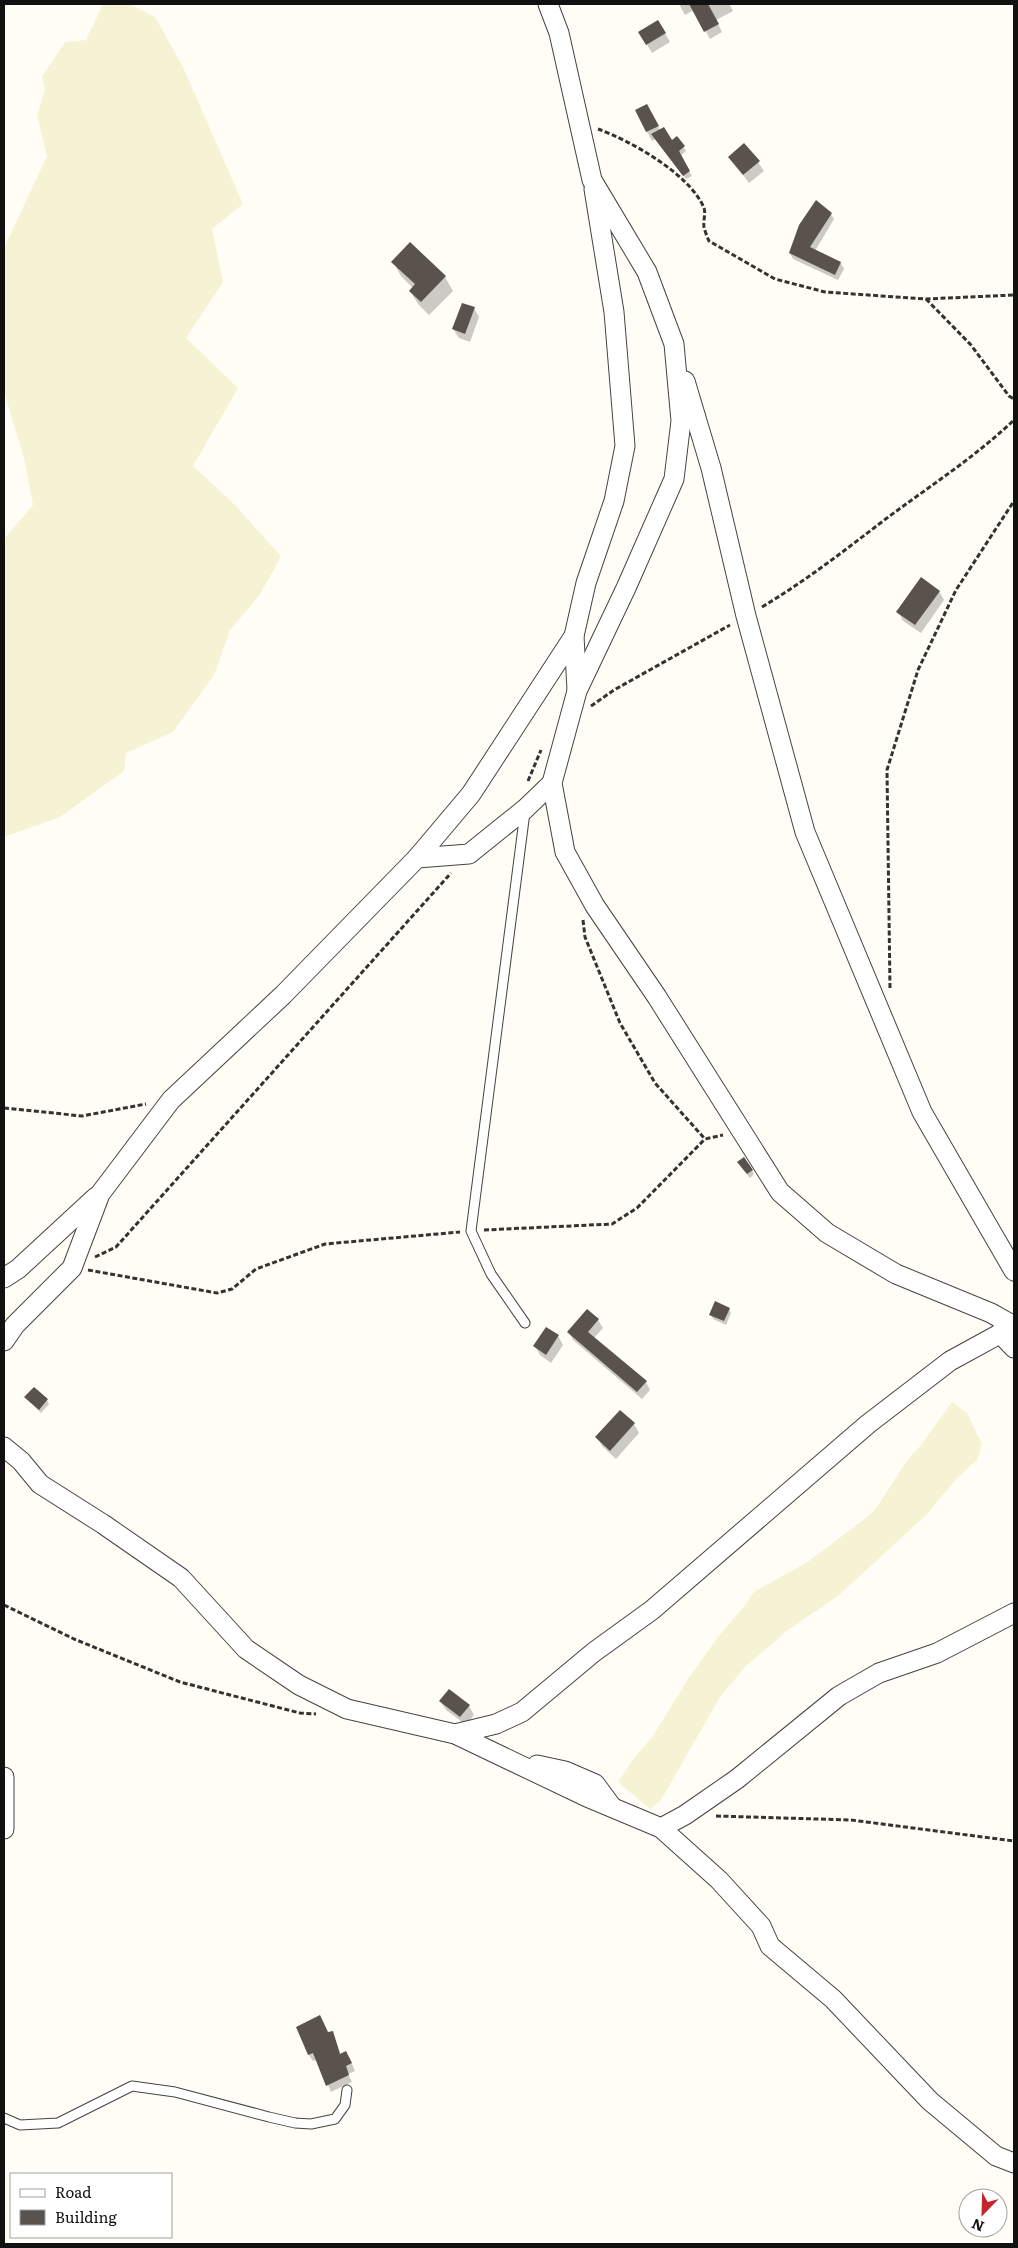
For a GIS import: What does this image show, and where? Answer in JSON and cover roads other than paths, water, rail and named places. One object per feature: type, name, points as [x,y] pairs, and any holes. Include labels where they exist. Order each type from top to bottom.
[{"type":"street","points":[[548,4],[559,33],[592,180],[614,312],[625,446],[614,501],[586,583],[574,636],[577,691]]},
{"type":"street","points":[[592,180],[647,272],[674,344],[711,468],[746,616],[805,832],[922,1112],[1014,1271]]},
{"type":"street","points":[[674,344],[681,421],[674,479],[626,588],[577,691],[552,783],[565,852],[595,906],[657,997],[780,1192],[827,1234],[896,1274],[990,1313],[1009,1328],[1014,1348]]},
{"type":"street","points":[[4,1278],[18,1269],[100,1194],[171,1100],[283,995],[417,858],[471,794],[574,636]]},
{"type":"street","points":[[417,858],[469,854],[525,809],[552,783]]},
{"type":"street","points":[[4,1341],[15,1325],[72,1268],[100,1194]]},
{"type":"street","points":[[455,1734],[496,1724],[522,1712],[594,1652],[652,1610],[868,1424],[950,1361],[1009,1328]]},
{"type":"street","points":[[4,1447],[21,1461],[40,1484],[103,1524],[181,1578],[246,1649],[299,1686],[347,1709],[455,1734],[503,1758],[661,1828],[719,1880],[762,1926],[770,1946],[833,1999],[930,2101],[996,2156],[1014,2163]]},
{"type":"street","points":[[661,1828],[685,1815],[737,1779],[839,1696],[879,1673],[937,1653],[1014,1613]]},
{"type":"street","points":[[4,1777],[4,1829]]},
{"type":"lane","points":[[525,809],[471,1231],[491,1274],[525,1323]]},
{"type":"lane","points":[[4,2118],[20,2125],[58,2123],[132,2086],[175,2092],[269,2117],[311,2124],[335,2118],[345,2105],[347,2090]]}]
